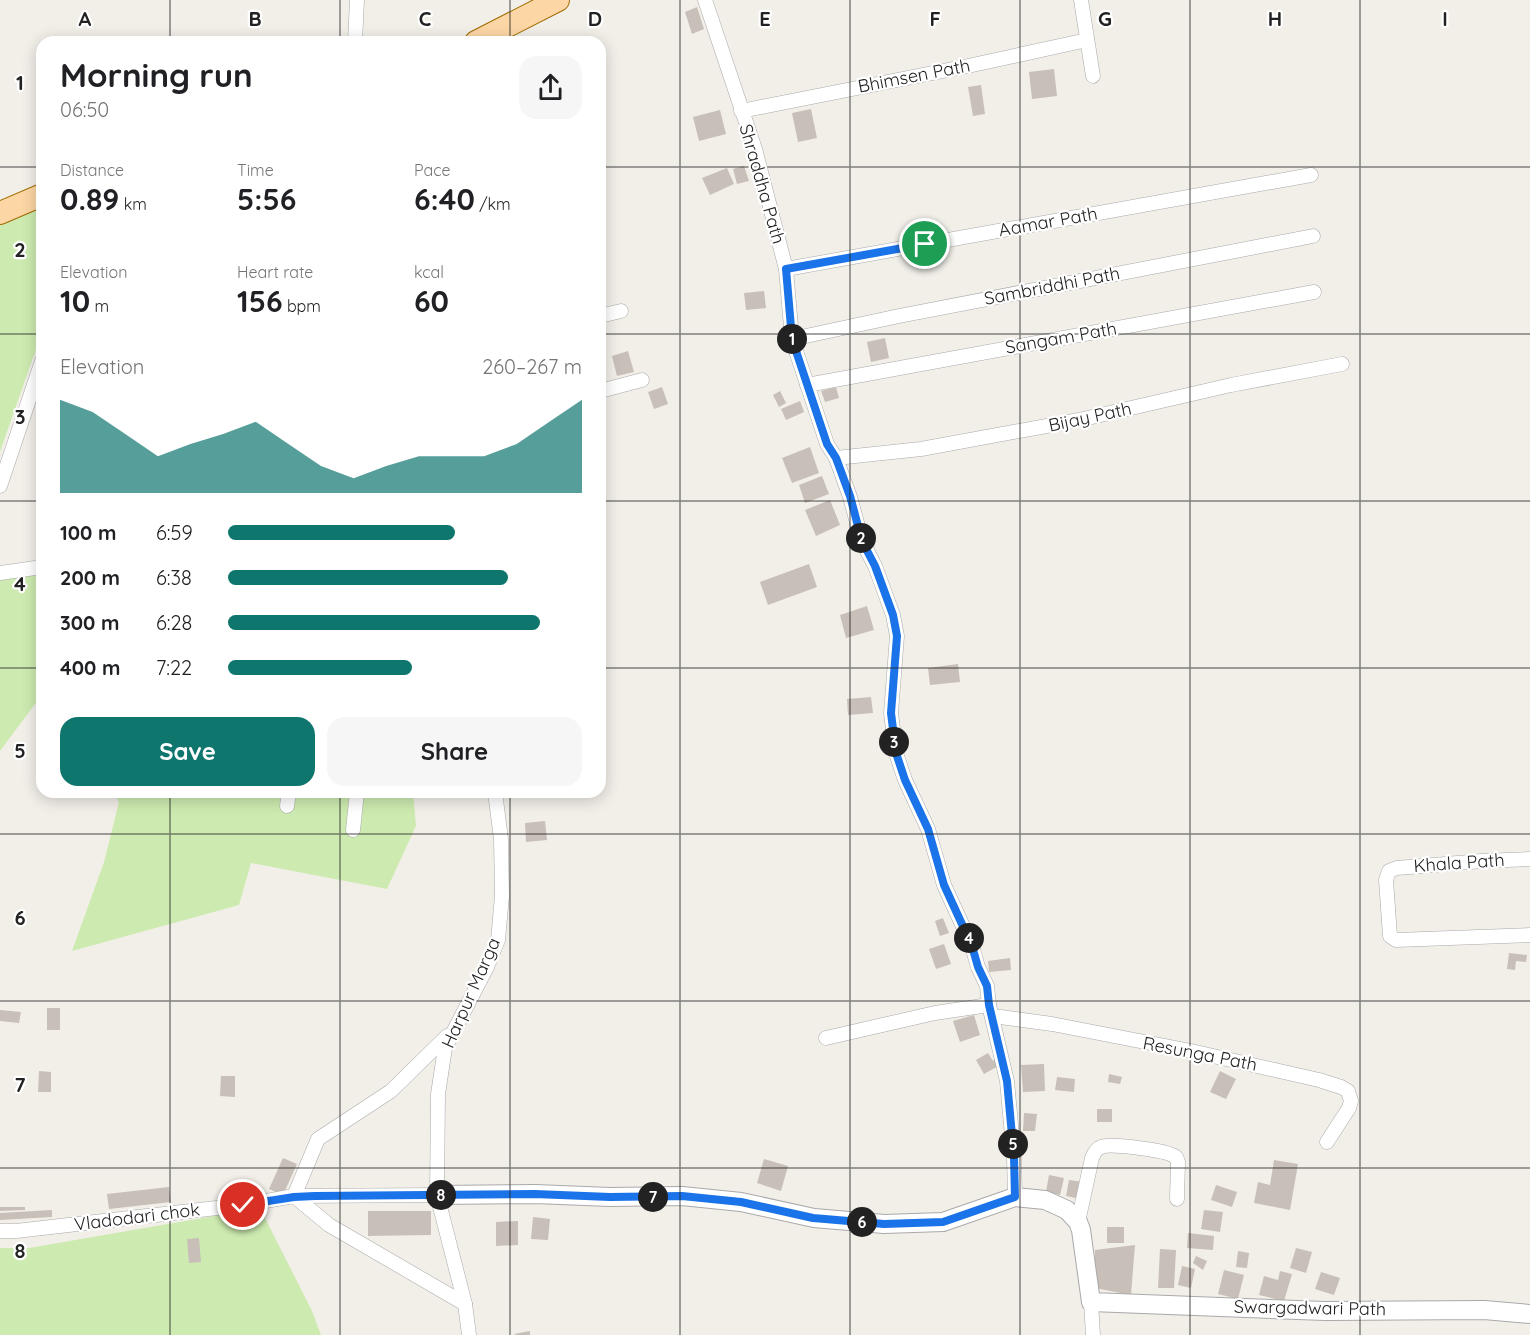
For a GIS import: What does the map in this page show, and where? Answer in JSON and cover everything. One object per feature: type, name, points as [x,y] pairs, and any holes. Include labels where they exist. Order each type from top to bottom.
[{"type":"main road","points":[[488,36],[558,0]]},
{"type":"main road","points":[[0,213],[36,198]]},
{"type":"street","points":[[355,36],[357,0]]},
{"type":"street","name":"Shraddha Path","points":[[705,0],[755,149],[786,269],[792,339],[827,444],[836,458],[850,496],[862,541],[875,566],[893,615],[897,636],[891,713],[896,753],[905,780],[928,829],[944,885],[972,946],[987,986],[1007,1081],[1015,1197]]},
{"type":"street","points":[[1081,0],[1093,76]]},
{"type":"street","name":"Bhimsen Path","points":[[741,111],[1087,40]]},
{"type":"street","name":"Aamar Path","points":[[786,269],[1311,175]]},
{"type":"street","name":"Sambriddhi Path","points":[[792,339],[1312,236]]},
{"type":"street","name":"Sangam Path","points":[[807,385],[1314,292]]},
{"type":"street","points":[[606,314],[621,310]]},
{"type":"street","name":"Bijay Path","points":[[836,458],[921,449],[1079,420],[1231,385],[1342,364]]},
{"type":"street","points":[[0,486],[36,379]]},
{"type":"street","points":[[606,389],[642,380]]},
{"type":"street","points":[[0,573],[36,568]]},
{"type":"street","points":[[353,830],[356,798]]},
{"type":"street","name":"Harpur Marga","points":[[469,1335],[465,1304],[437,1195],[438,1094],[445,1048],[487,967],[498,939],[502,896],[501,839],[496,798]]},
{"type":"street","name":"Khala Path","points":[[1530,859],[1425,865],[1389,871],[1386,880],[1387,912],[1392,938],[1396,940],[1530,935]]},
{"type":"street","points":[[826,1038],[935,1013],[991,1011]]},
{"type":"street","name":"Resunga Path","points":[[991,1011],[1191,1051],[1341,1087],[1348,1091],[1351,1101],[1349,1108],[1327,1142]]},
{"type":"street","points":[[455,1029],[391,1091],[318,1139],[294,1197],[329,1225],[465,1304]]},
{"type":"street","points":[[1093,1335],[1091,1302],[1078,1222],[1095,1151],[1102,1146],[1109,1145],[1149,1150],[1176,1157],[1178,1162],[1177,1199]]},
{"type":"street","name":"Vladodari chok","points":[[0,1231],[243,1205],[294,1197],[535,1194],[610,1197],[682,1196],[741,1202],[813,1218],[884,1224],[943,1222],[1015,1197],[1045,1200],[1067,1210],[1078,1222]]},
{"type":"street","name":"Swargadwari Path","points":[[1091,1302],[1325,1311],[1484,1310],[1530,1314]]},
{"type":"green space","points":[[36,208],[36,349],[0,452],[0,222]]},
{"type":"green space","points":[[36,574],[36,705],[0,751],[0,580]]},
{"type":"green space","points":[[117,798],[414,798],[416,826],[387,889],[251,863],[239,905],[72,951],[104,862],[119,802]]},
{"type":"green space","points":[[260,1208],[312,1311],[321,1335],[0,1335],[0,1248],[29,1248]]},
{"type":"building","points":[[697,7],[704,29],[692,34],[685,12]]},
{"type":"building","points":[[1054,69],[1057,96],[1032,99],[1029,72]]},
{"type":"building","points":[[981,85],[985,114],[973,116],[968,87]]},
{"type":"building","points":[[811,109],[817,138],[798,142],[792,113]]},
{"type":"building","points":[[720,110],[726,134],[699,141],[693,117]]},
{"type":"building","points":[[744,166],[749,181],[737,184],[733,169]]},
{"type":"building","points":[[727,168],[734,184],[710,195],[702,178]]},
{"type":"building","points":[[764,291],[766,308],[746,310],[744,293]]},
{"type":"building","points":[[885,338],[889,358],[871,362],[867,342]]},
{"type":"building","points":[[628,351],[634,372],[617,376],[612,356]]},
{"type":"building","points":[[662,387],[668,404],[654,409],[648,392]]},
{"type":"building","points":[[836,387],[839,398],[825,402],[821,391]]},
{"type":"building","points":[[780,391],[786,403],[779,407],[773,395]]},
{"type":"building","points":[[800,401],[804,412],[786,420],[781,409]]},
{"type":"building","points":[[810,447],[819,473],[792,483],[782,458]]},
{"type":"building","points":[[822,476],[829,494],[805,503],[799,485]]},
{"type":"building","points":[[830,500],[840,525],[816,536],[805,510]]},
{"type":"building","points":[[809,564],[817,587],[768,605],[760,582]]},
{"type":"building","points":[[867,606],[874,630],[846,638],[840,615]]},
{"type":"building","points":[[958,664],[960,682],[930,685],[928,668]]},
{"type":"building","points":[[871,697],[873,713],[848,715],[847,699]]},
{"type":"building","points":[[545,821],[547,840],[526,842],[525,823]]},
{"type":"building","points":[[943,918],[949,933],[940,936],[935,921]]},
{"type":"building","points":[[944,944],[951,964],[936,969],[929,949]]},
{"type":"building","points":[[1509,953],[1527,955],[1526,962],[1516,961],[1515,970],[1507,969]]},
{"type":"building","points":[[1010,958],[1011,970],[989,972],[988,961]]},
{"type":"building","points":[[47,1008],[60,1008],[60,1030],[47,1030]]},
{"type":"building","points":[[0,1010],[21,1012],[19,1023],[0,1021]]},
{"type":"building","points":[[974,1015],[980,1035],[960,1042],[953,1021]]},
{"type":"building","points":[[988,1053],[993,1061],[998,1057],[1002,1064],[984,1074],[976,1060]]},
{"type":"building","points":[[1044,1064],[1045,1091],[1023,1092],[1021,1065]]},
{"type":"building","points":[[39,1071],[51,1072],[51,1092],[38,1092]]},
{"type":"building","points":[[1220,1071],[1236,1079],[1226,1099],[1210,1092]]},
{"type":"building","points":[[1109,1074],[1122,1077],[1120,1084],[1108,1082]]},
{"type":"building","points":[[221,1076],[235,1076],[235,1097],[220,1096]]},
{"type":"building","points":[[1057,1077],[1075,1079],[1074,1092],[1055,1090]]},
{"type":"building","points":[[1097,1109],[1112,1109],[1112,1122],[1097,1122]]},
{"type":"building","points":[[1024,1113],[1037,1114],[1035,1131],[1023,1131]]},
{"type":"building","points":[[283,1158],[297,1164],[283,1195],[269,1189]]},
{"type":"building","points":[[764,1159],[788,1166],[781,1191],[757,1183]]},
{"type":"building","points":[[1274,1160],[1298,1164],[1290,1210],[1254,1203],[1258,1182],[1270,1185]]},
{"type":"building","points":[[1049,1175],[1064,1178],[1060,1195],[1046,1192]]},
{"type":"building","points":[[1069,1180],[1083,1182],[1080,1199],[1066,1196]]},
{"type":"building","points":[[1216,1185],[1237,1192],[1232,1207],[1211,1200]]},
{"type":"building","points":[[169,1187],[171,1202],[109,1209],[107,1194]]},
{"type":"building","points":[[0,1207],[25,1207],[25,1210],[0,1211]]},
{"type":"building","points":[[52,1210],[52,1217],[0,1220],[0,1213]]},
{"type":"building","points":[[1204,1210],[1223,1212],[1220,1232],[1201,1229]]},
{"type":"building","points":[[368,1211],[431,1211],[431,1235],[368,1236]]},
{"type":"building","points":[[533,1217],[550,1219],[548,1240],[531,1239]]},
{"type":"building","points":[[518,1221],[518,1245],[496,1246],[496,1222]]},
{"type":"building","points":[[1107,1227],[1124,1227],[1124,1243],[1107,1243]]},
{"type":"building","points":[[1188,1233],[1214,1236],[1213,1250],[1187,1248]]},
{"type":"building","points":[[199,1238],[201,1262],[189,1263],[187,1239]]},
{"type":"building","points":[[1135,1245],[1131,1295],[1095,1288],[1095,1250]]},
{"type":"building","points":[[1296,1248],[1312,1252],[1306,1273],[1290,1268]]},
{"type":"building","points":[[1160,1249],[1176,1250],[1174,1288],[1158,1288]]},
{"type":"building","points":[[1238,1251],[1249,1253],[1247,1268],[1236,1267]]},
{"type":"building","points":[[1196,1256],[1207,1261],[1203,1270],[1193,1263]]},
{"type":"building","points":[[1182,1266],[1195,1269],[1191,1288],[1178,1285]]},
{"type":"building","points":[[1224,1270],[1244,1275],[1238,1299],[1218,1294]]},
{"type":"building","points":[[1280,1271],[1292,1274],[1284,1301],[1259,1295],[1264,1276],[1278,1280]]},
{"type":"building","points":[[1321,1272],[1340,1278],[1334,1295],[1315,1289]]},
{"type":"building","points":[[530,1331],[530,1335],[514,1334]]},
{"type":"route","points":[[243,1205],[315,1196],[535,1194],[610,1197],[682,1196],[741,1202],[813,1218],[884,1224],[943,1222],[1015,1197],[1007,1081],[989,1005],[987,986],[972,946],[944,885],[928,829],[914,802],[896,753],[891,713],[897,636],[893,615],[875,566],[862,541],[850,496],[836,458],[827,444],[792,339],[790,319],[786,269],[925,244]]}]
